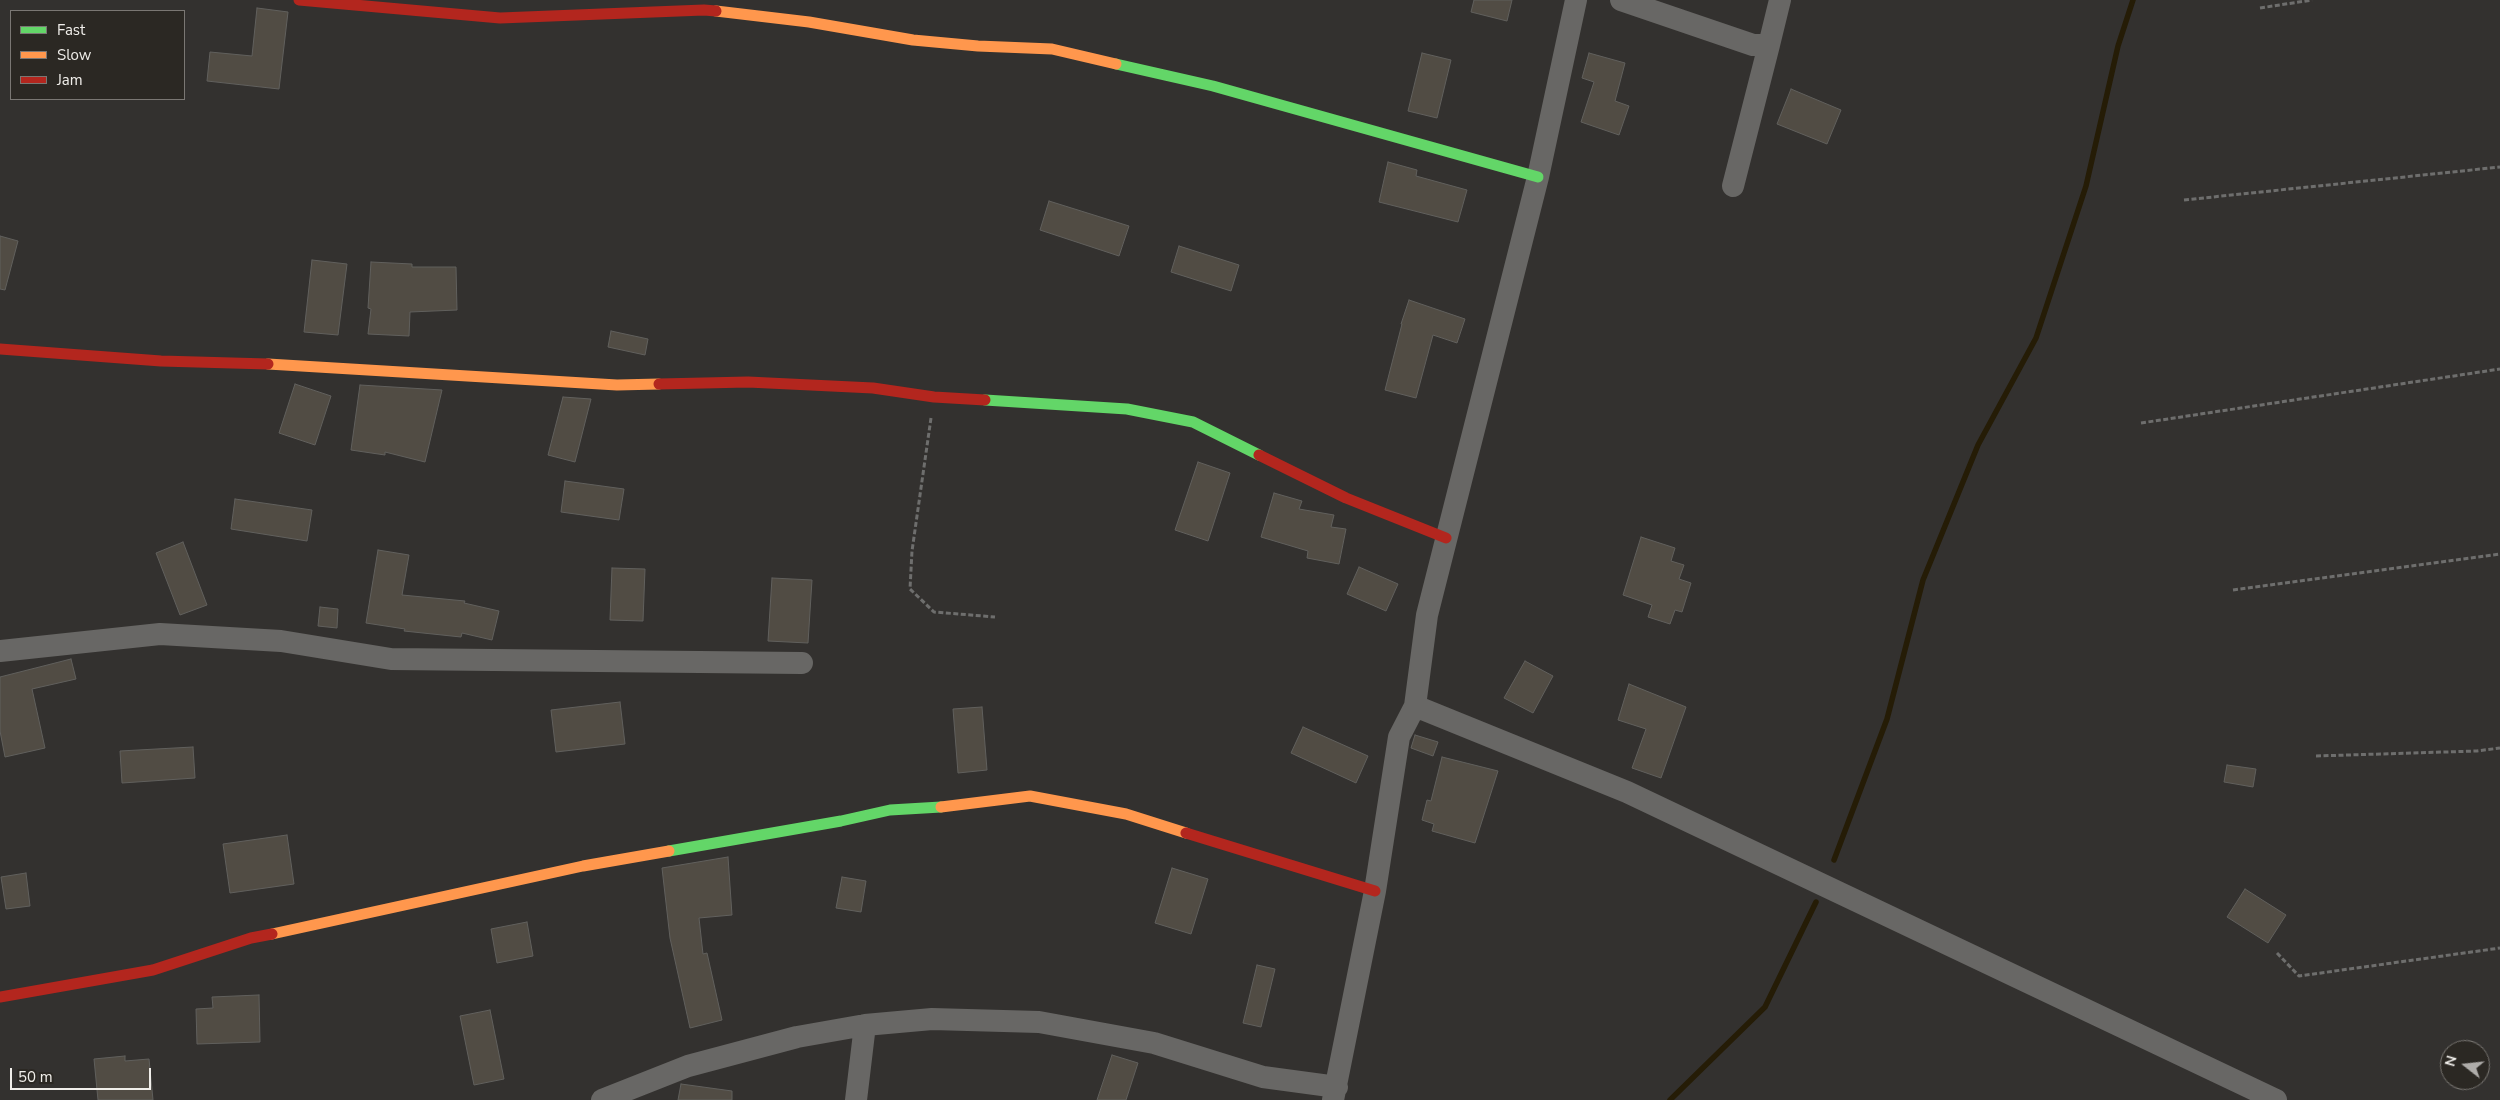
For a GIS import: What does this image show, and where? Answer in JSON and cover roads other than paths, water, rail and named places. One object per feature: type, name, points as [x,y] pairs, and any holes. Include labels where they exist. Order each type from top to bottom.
[{"type":"street","points":[[299,0],[500,18],[704,10],[809,22],[913,40],[1052,50],[1213,86],[1538,177]]},
{"type":"street","points":[[602,1100],[688,1066],[797,1037],[865,1025],[932,1019],[1039,1022],[1154,1043],[1263,1077],[1335,1093],[1374,891],[1399,737],[1415,706],[1427,615],[1538,177],[1576,0]]},
{"type":"street","points":[[1622,0],[1753,45],[1768,45]]},
{"type":"street","points":[[1733,186],[1780,0]]},
{"type":"street","points":[[0,349],[161,361],[283,364],[617,386],[748,382],[873,388],[934,397],[1127,409],[1193,422],[1346,498],[1446,538]]},
{"type":"street","points":[[0,651],[160,634],[281,641],[391,659],[802,663]]},
{"type":"street","points":[[1415,706],[1627,792],[2276,1100]]},
{"type":"street","points":[[0,997],[153,970],[251,938],[492,888],[583,866],[841,821],[890,810],[957,806],[1030,796],[1126,814],[1374,891]]},
{"type":"street","points":[[856,1100],[865,1025]]},
{"type":"waterway","points":[[1834,860],[1887,719],[1923,580],[1978,445],[2036,338],[2086,186],[2118,46],[2133,0]]},
{"type":"waterway","points":[[1670,1100],[1765,1007],[1816,902]]}]
